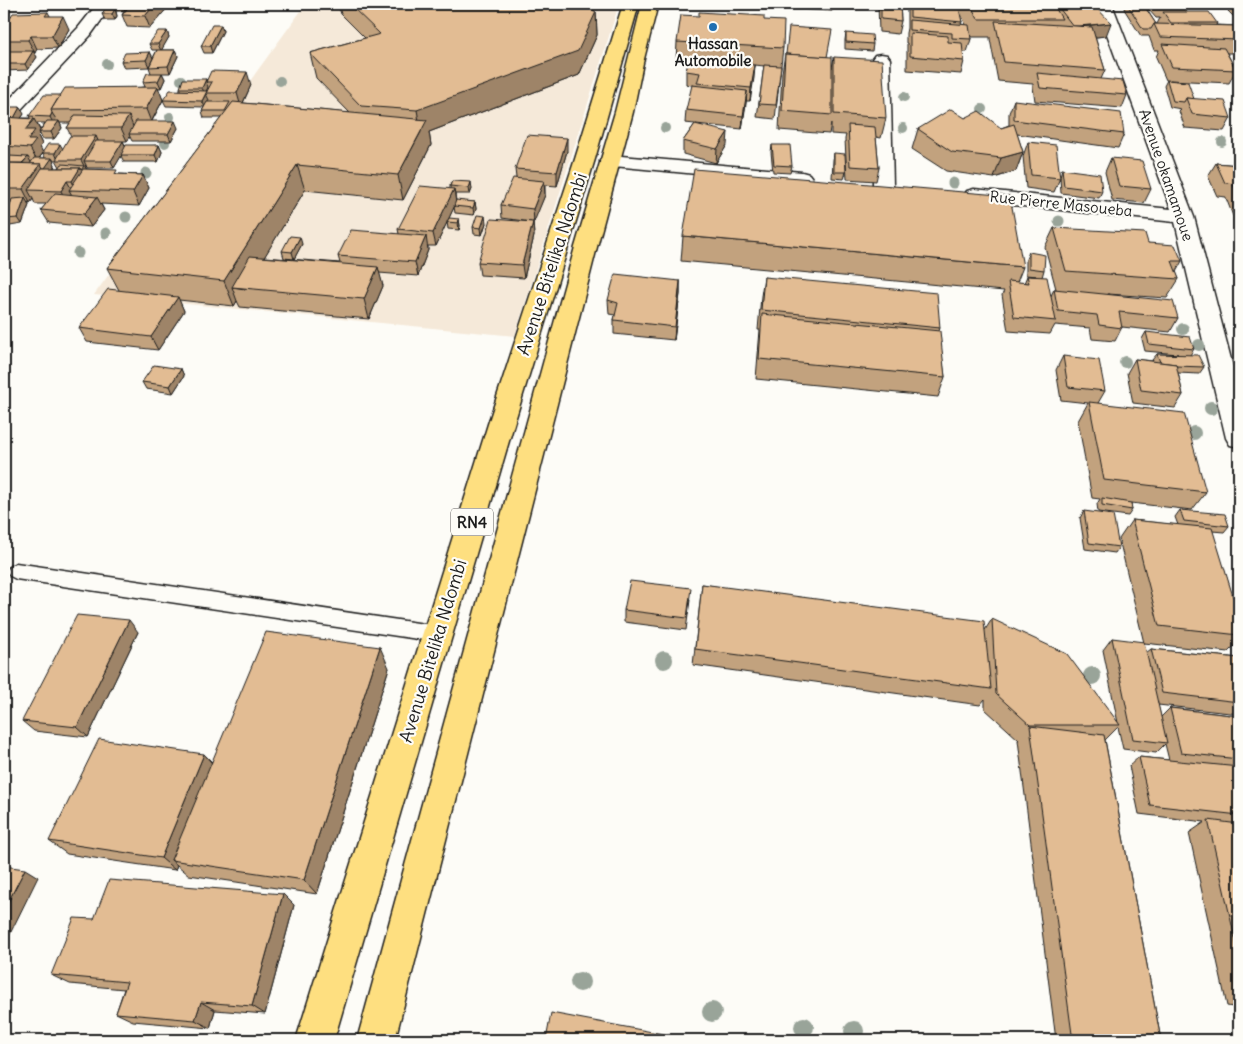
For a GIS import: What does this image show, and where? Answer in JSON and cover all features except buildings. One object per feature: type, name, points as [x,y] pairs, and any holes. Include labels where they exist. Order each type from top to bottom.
[{"type":"highway","name":"Avenue Bitelika Ndombi","points":[[315,1040],[631,4]]},
{"type":"highway","name":"Avenue Bitelika Ndombi","points":[[376,1040],[650,4]]},
{"type":"street","points":[[4,116],[84,32],[105,4]]},
{"type":"street","name":"Avenue okamamoue","points":[[1104,4],[1184,217],[1239,435]]},
{"type":"street","points":[[881,59],[883,186]]},
{"type":"street","points":[[610,161],[824,180]]},
{"type":"street","name":"Rue Pierre Masoueba","points":[[951,193],[1184,217]]},
{"type":"lane","points":[[16,571],[438,634]]},
{"type":"shaded area","points":[[306,4],[619,4],[515,336],[94,295]]},
{"type":"place","name":"Hassan Automobile","points":[[713,27]]}]
